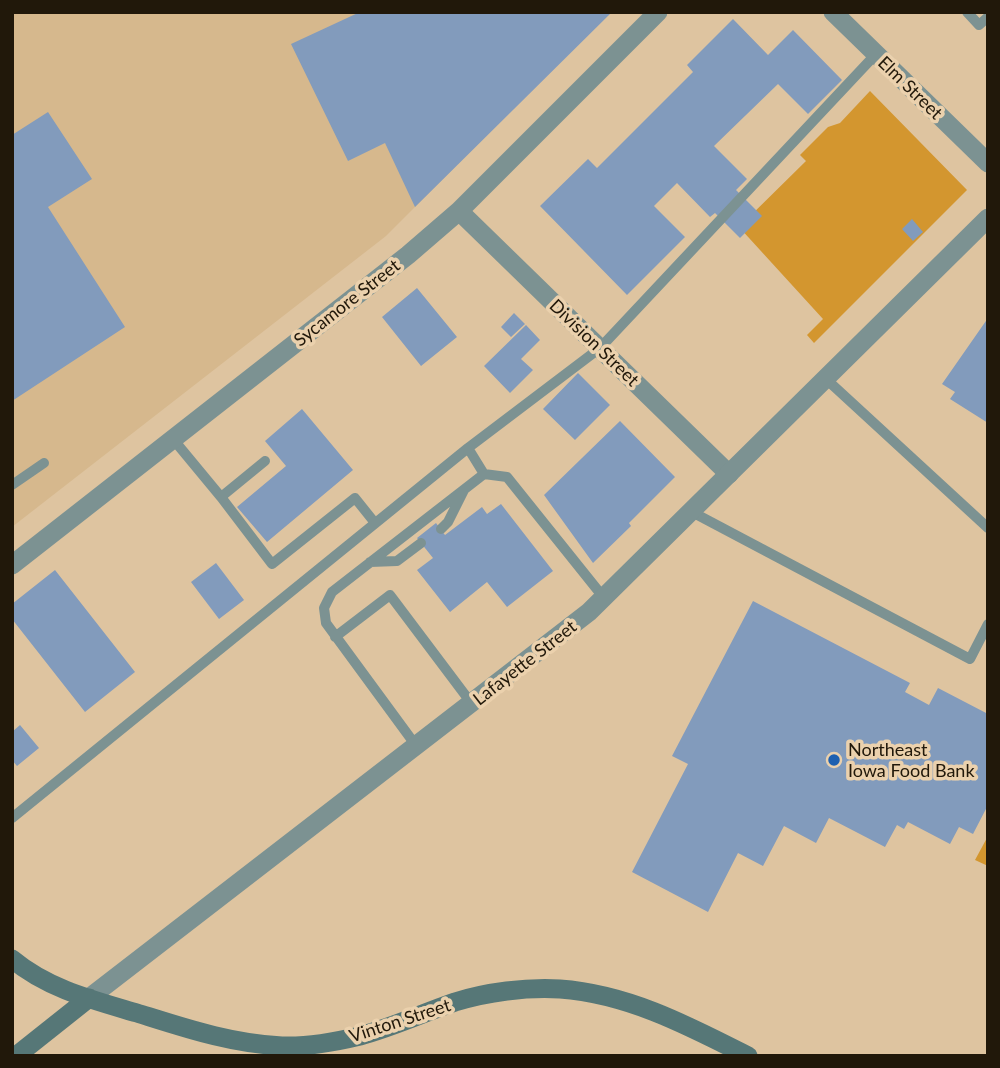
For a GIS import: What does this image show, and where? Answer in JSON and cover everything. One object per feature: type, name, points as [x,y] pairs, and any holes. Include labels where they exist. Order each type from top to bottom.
[{"type":"main road","name":"Vinton Street","points":[[12,959],[38,978],[89,998],[216,1037],[284,1046],[322,1044],[358,1036],[488,994],[559,989],[632,1002],[680,1021],[748,1056]]},
{"type":"main road","name":"Lafayette Street","points":[[16,1056],[89,998]]},
{"type":"street","name":"Sycamore Street","points":[[12,565],[408,255],[458,211],[658,12]]},
{"type":"street","name":"Elm Street","points":[[833,12],[988,163]]},
{"type":"street","name":"Division Street","points":[[458,211],[729,474]]},
{"type":"street","name":"Lafayette Street","points":[[89,998],[589,612],[988,218]]},
{"type":"lane","points":[[967,12],[979,25],[988,17]]},
{"type":"lane","points":[[12,818],[468,448],[600,348],[876,54]]},
{"type":"lane","points":[[826,379],[988,528]]},
{"type":"lane","points":[[173,439],[272,564],[355,498],[375,523]]},
{"type":"lane","points":[[468,448],[484,474]]},
{"type":"lane","points":[[221,497],[265,461]]},
{"type":"lane","points":[[12,485],[44,463]]},
{"type":"lane","points":[[417,747],[326,623],[324,608],[332,592],[484,474],[507,477],[604,598]]},
{"type":"lane","points":[[440,529],[448,522],[466,486]]},
{"type":"lane","points":[[692,512],[970,659],[988,624]]},
{"type":"lane","points":[[370,562],[397,561],[421,543]]},
{"type":"lane","points":[[335,637],[390,595],[472,704]]},
{"type":"shaded area","points":[[12,12],[610,12],[386,236],[12,527]]},
{"type":"shaded area","points":[[870,91],[967,190],[814,343],[807,335],[823,319],[739,227],[806,161],[800,155],[828,127],[840,123]]},
{"type":"shaded area","points":[[988,836],[988,866],[975,860]]},
{"type":"building","points":[[360,12],[612,12],[415,207],[385,143],[348,161],[291,44]]},
{"type":"building","points":[[733,19],[768,55],[793,30],[842,80],[808,114],[778,84],[714,146],[747,179],[736,190],[762,216],[740,238],[715,213],[710,217],[677,183],[654,206],[685,237],[627,295],[540,206],[588,159],[597,168],[693,72],[687,65]]},
{"type":"building","points":[[48,112],[92,179],[48,207],[125,327],[12,401],[12,135]]},
{"type":"building","points":[[912,219],[923,232],[913,241],[902,229]]},
{"type":"building","points":[[417,288],[457,337],[421,366],[382,317]]},
{"type":"building","points":[[514,313],[525,324],[511,337],[501,327]]},
{"type":"building","points":[[988,318],[988,423],[950,399],[955,392],[942,384]]},
{"type":"building","points":[[526,325],[540,340],[521,359],[533,370],[510,393],[484,366]]},
{"type":"building","points":[[578,373],[610,405],[575,440],[543,409]]},
{"type":"building","points":[[302,409],[353,470],[267,542],[237,507],[286,466],[265,441]]},
{"type":"building","points":[[620,421],[675,477],[593,563],[544,495]]},
{"type":"building","points":[[501,504],[553,571],[507,607],[487,582],[450,612],[417,570],[433,558],[417,538],[436,523],[445,535],[482,507],[487,514]]},
{"type":"building","points":[[216,563],[244,600],[219,619],[191,582]]},
{"type":"building","points":[[55,570],[135,672],[85,712],[12,619],[12,604]]},
{"type":"building","name":"Northeast Iowa Food Bank","points":[[753,601],[910,683],[905,692],[929,705],[938,688],[988,714],[988,805],[973,834],[959,827],[950,844],[908,822],[904,829],[897,825],[885,847],[829,818],[816,843],[784,826],[763,866],[738,853],[708,912],[632,872],[688,764],[672,756]]},
{"type":"building","points":[[20,725],[39,748],[17,766],[12,760],[12,732]]},
{"type":"place","name":"Northeast Iowa Food Bank","points":[[834,760]]}]
